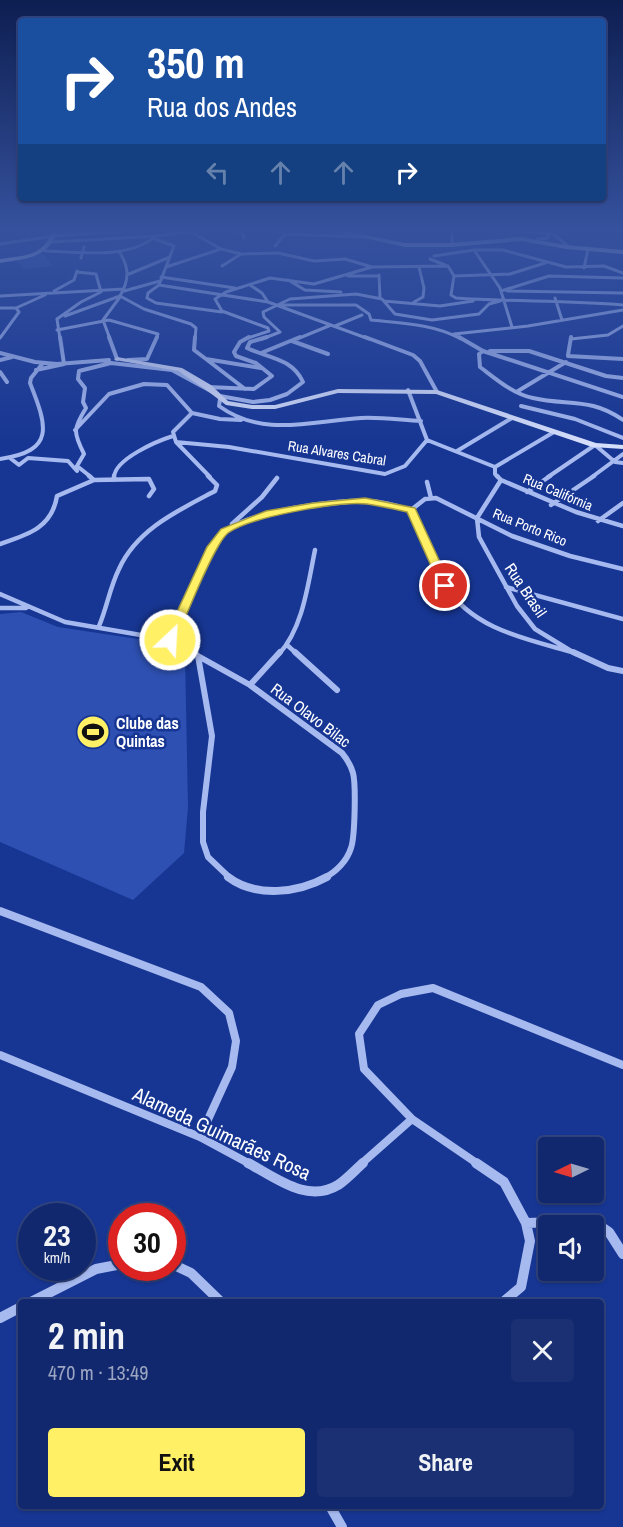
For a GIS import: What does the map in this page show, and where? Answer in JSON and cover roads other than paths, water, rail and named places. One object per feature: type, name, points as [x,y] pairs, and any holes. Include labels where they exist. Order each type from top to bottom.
[{"type":"main road","points":[[117,359],[180,369],[208,387],[226,403],[264,409],[338,391],[437,392],[595,446],[623,447]]},
{"type":"street","points":[[0,308],[16,308],[34,300]]},
{"type":"street","points":[[57,319],[85,300]]},
{"type":"street","points":[[57,319],[108,300]]},
{"type":"street","points":[[103,320],[117,300]]},
{"type":"street","points":[[128,300],[144,309],[191,324],[196,328],[194,350],[246,389]]},
{"type":"street","points":[[150,300],[223,312],[230,316],[261,323],[268,328],[269,331],[263,334],[243,339],[234,352],[236,356],[265,369],[271,374],[270,379],[260,387],[246,389],[208,387]]},
{"type":"street","points":[[216,300],[215,302],[223,312]]},
{"type":"street","points":[[256,300],[268,302],[418,358],[437,392]]},
{"type":"street","points":[[81,471],[78,462],[83,451],[75,430],[86,408],[85,388],[77,374],[98,365],[111,363],[172,370],[207,393],[241,401],[267,402],[303,382],[300,373],[290,364],[251,350],[247,345],[280,332],[264,317],[263,312],[285,300]]},
{"type":"street","points":[[383,300],[395,314],[432,320],[479,314],[489,304],[500,301]]},
{"type":"street","points":[[395,300],[437,308],[476,300]]},
{"type":"street","points":[[483,300],[543,300]]},
{"type":"street","points":[[556,300],[562,320]]},
{"type":"street","points":[[558,300],[623,308]]},
{"type":"street","points":[[506,301],[512,327]]},
{"type":"street","points":[[275,305],[356,305],[369,314],[371,320],[401,323],[453,334],[483,351],[623,397]]},
{"type":"street","points":[[0,338],[18,316],[19,312],[16,308]]},
{"type":"street","points":[[453,334],[562,320],[623,308]]},
{"type":"street","points":[[260,353],[362,315]]},
{"type":"street","points":[[57,319],[64,364]]},
{"type":"street","points":[[36,370],[64,364],[117,359],[145,360],[158,334],[103,320],[57,330]]},
{"type":"street","points":[[103,320],[117,359]]},
{"type":"street","points":[[518,391],[566,362],[571,337],[608,335],[623,326]]},
{"type":"street","points":[[291,341],[328,354]]},
{"type":"street","points":[[623,378],[606,376],[529,351],[483,351],[479,354],[480,367],[536,400],[569,400],[606,408],[623,420]]},
{"type":"street","points":[[1,352],[43,363],[64,364]]},
{"type":"street","points":[[568,355],[623,359]]},
{"type":"street","points":[[0,360],[15,357]]},
{"type":"street","points":[[206,359],[265,369]]},
{"type":"street","points":[[0,459],[28,451],[40,443],[44,435],[43,417],[30,383],[36,370],[43,363]]},
{"type":"street","points":[[0,372],[7,382]]},
{"type":"street","points":[[75,430],[93,414],[105,397],[114,391],[153,383],[161,383],[171,388],[192,413],[220,419],[295,426],[365,418],[421,422]]},
{"type":"street","points":[[408,390],[427,440],[495,467],[554,432]]},
{"type":"street","points":[[219,397],[219,406],[225,412],[241,420]]},
{"type":"street","points":[[521,406],[575,419],[623,438]]},
{"type":"street","points":[[99,626],[107,609],[122,561],[140,538],[159,520],[215,491],[217,485],[173,436],[173,432],[192,413]]},
{"type":"street","points":[[456,451],[512,418]]},
{"type":"street","points":[[114,480],[116,469],[121,465],[147,446],[173,436]]},
{"type":"street","name":"Rua Alvares Cabral","points":[[176,442],[229,447],[385,474],[398,472],[409,465],[427,440]]},
{"type":"street","points":[[527,492],[595,446],[615,462],[623,463]]},
{"type":"street","points":[[550,505],[615,462],[623,454]]},
{"type":"street","points":[[10,458],[19,465],[28,458],[68,461],[74,470],[81,471],[94,480]]},
{"type":"street","name":"Rua Califórnia","points":[[495,467],[495,474],[501,480],[550,505],[598,521],[623,526]]},
{"type":"street","points":[[170,640],[212,547],[225,531],[262,497],[277,478]]},
{"type":"street","points":[[0,544],[33,533],[55,509],[57,496],[94,480],[149,479],[154,489],[149,495]]},
{"type":"street","points":[[477,518],[501,480]]},
{"type":"street","points":[[225,531],[266,514],[313,506],[365,501],[411,510],[425,499],[431,498],[427,482]]},
{"type":"street","name":"Rua Porto Rico","points":[[431,498],[449,503],[521,539],[570,556],[623,568]]},
{"type":"street","points":[[598,521],[623,503]]},
{"type":"street","points":[[411,510],[445,586],[457,601],[479,619],[505,632],[572,652]]},
{"type":"street","name":"Rua Brasil","points":[[477,518],[479,537],[517,606],[536,629],[572,652],[608,668],[623,671]]},
{"type":"street","points":[[250,685],[286,645],[303,604],[315,550]]},
{"type":"street","points":[[506,587],[623,619]]},
{"type":"street","points":[[1,596],[65,622],[99,626],[170,640],[198,655]]},
{"type":"street","points":[[0,608],[33,609]]},
{"type":"street","points":[[286,645],[337,690]]},
{"type":"street","name":"Rua Olavo Bilac","points":[[198,655],[250,685],[342,753],[352,766],[355,782],[351,850],[340,866],[323,882],[280,891],[256,891],[232,879],[207,855],[201,827],[208,786],[212,735],[198,655]]},
{"type":"street","points":[[0,912],[201,987],[229,1013],[236,1041],[232,1067],[200,1137]]},
{"type":"street","points":[[507,1299],[521,1287],[530,1241],[526,1223],[504,1182],[412,1119],[364,1069],[359,1034],[378,1005],[401,994],[433,988],[623,1065]]},
{"type":"street","name":"Alameda Guimarães Rosa","points":[[0,1055],[200,1137],[298,1190],[318,1193],[338,1185],[412,1119]]},
{"type":"street","points":[[526,1223],[593,1221],[609,1232],[623,1254]]},
{"type":"street","points":[[37,1299],[96,1269],[108,1267]]},
{"type":"street","points":[[186,1271],[217,1299]]},
{"type":"street","points":[[0,1318],[18,1309]]},
{"type":"street","points":[[332,1509],[342,1527]]},
{"type":"place","name":"Clube das Quintas","points":[[93,732]]}]
